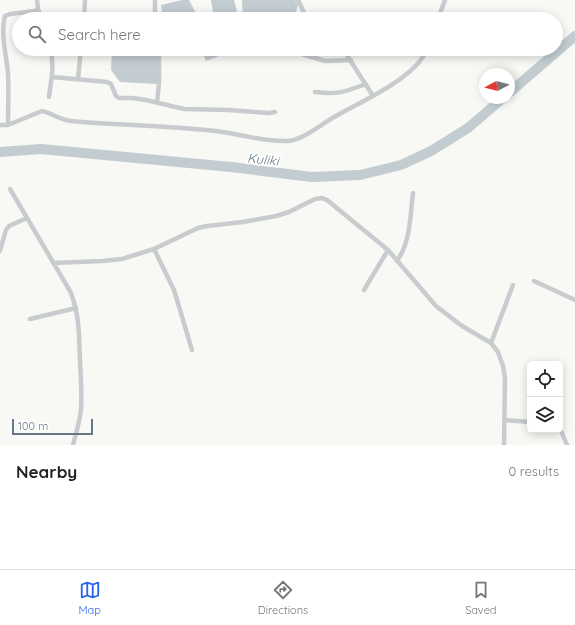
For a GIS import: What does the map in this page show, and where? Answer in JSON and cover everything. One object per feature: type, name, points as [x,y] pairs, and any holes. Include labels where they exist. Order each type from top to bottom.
[{"type":"street","points":[[37,0],[39,12]]},
{"type":"street","points":[[84,12],[85,0]]},
{"type":"street","points":[[155,0],[156,12]]},
{"type":"street","points":[[298,0],[304,12]]},
{"type":"street","points":[[441,12],[445,0]]},
{"type":"street","points":[[27,12],[38,9]]},
{"type":"street","points":[[3,16],[8,74],[8,125]]},
{"type":"street","points":[[49,97],[52,77],[52,56]]},
{"type":"street","points":[[78,79],[80,56]]},
{"type":"street","points":[[157,103],[159,83],[158,56]]},
{"type":"street","points":[[308,56],[325,61],[351,60]]},
{"type":"street","points":[[348,56],[373,96]]},
{"type":"street","points":[[0,125],[8,125],[42,111],[69,121],[216,131],[279,141],[290,140],[300,138],[354,105],[395,83],[414,67],[423,56]]},
{"type":"street","points":[[52,77],[107,82],[111,84],[118,98],[132,98],[184,109],[275,112]]},
{"type":"street","points":[[314,92],[329,94],[341,93],[366,84]]},
{"type":"street","points":[[10,189],[70,291],[76,308],[79,334],[81,410],[73,445]]},
{"type":"street","points":[[397,261],[405,247],[407,239],[413,193]]},
{"type":"street","points":[[54,263],[114,260],[154,249],[198,228],[276,216],[289,212],[315,199],[322,198],[327,200],[388,250],[436,306],[462,326],[491,343],[498,352],[505,378],[504,445]]},
{"type":"street","points":[[0,251],[7,228],[27,218]]},
{"type":"street","points":[[154,249],[174,290],[192,350]]},
{"type":"street","points":[[364,290],[388,250]]},
{"type":"street","points":[[534,281],[575,300]]},
{"type":"street","points":[[491,343],[514,285]]},
{"type":"street","points":[[30,319],[76,308]]},
{"type":"street","points":[[505,420],[527,422]]},
{"type":"street","points":[[562,433],[567,445]]},
{"type":"shaded area","points":[[182,0],[189,0],[195,12],[162,12],[161,5]]},
{"type":"shaded area","points":[[211,0],[234,0],[237,11],[236,12],[213,12]]},
{"type":"shaded area","points":[[242,0],[295,0],[298,5],[296,12],[243,12]]},
{"type":"shaded area","points":[[112,56],[158,56],[158,84],[120,82],[111,70]]},
{"type":"shaded area","points":[[204,56],[219,56],[206,61]]},
{"type":"waterway","name":"Kuliki","points":[[563,46],[575,36]]},
{"type":"waterway","name":"Kuliki","points":[[515,88],[552,56]]},
{"type":"waterway","name":"Kuliki","points":[[0,152],[41,149],[231,167],[312,177],[360,175],[401,165],[431,151],[468,128],[496,104]]}]
